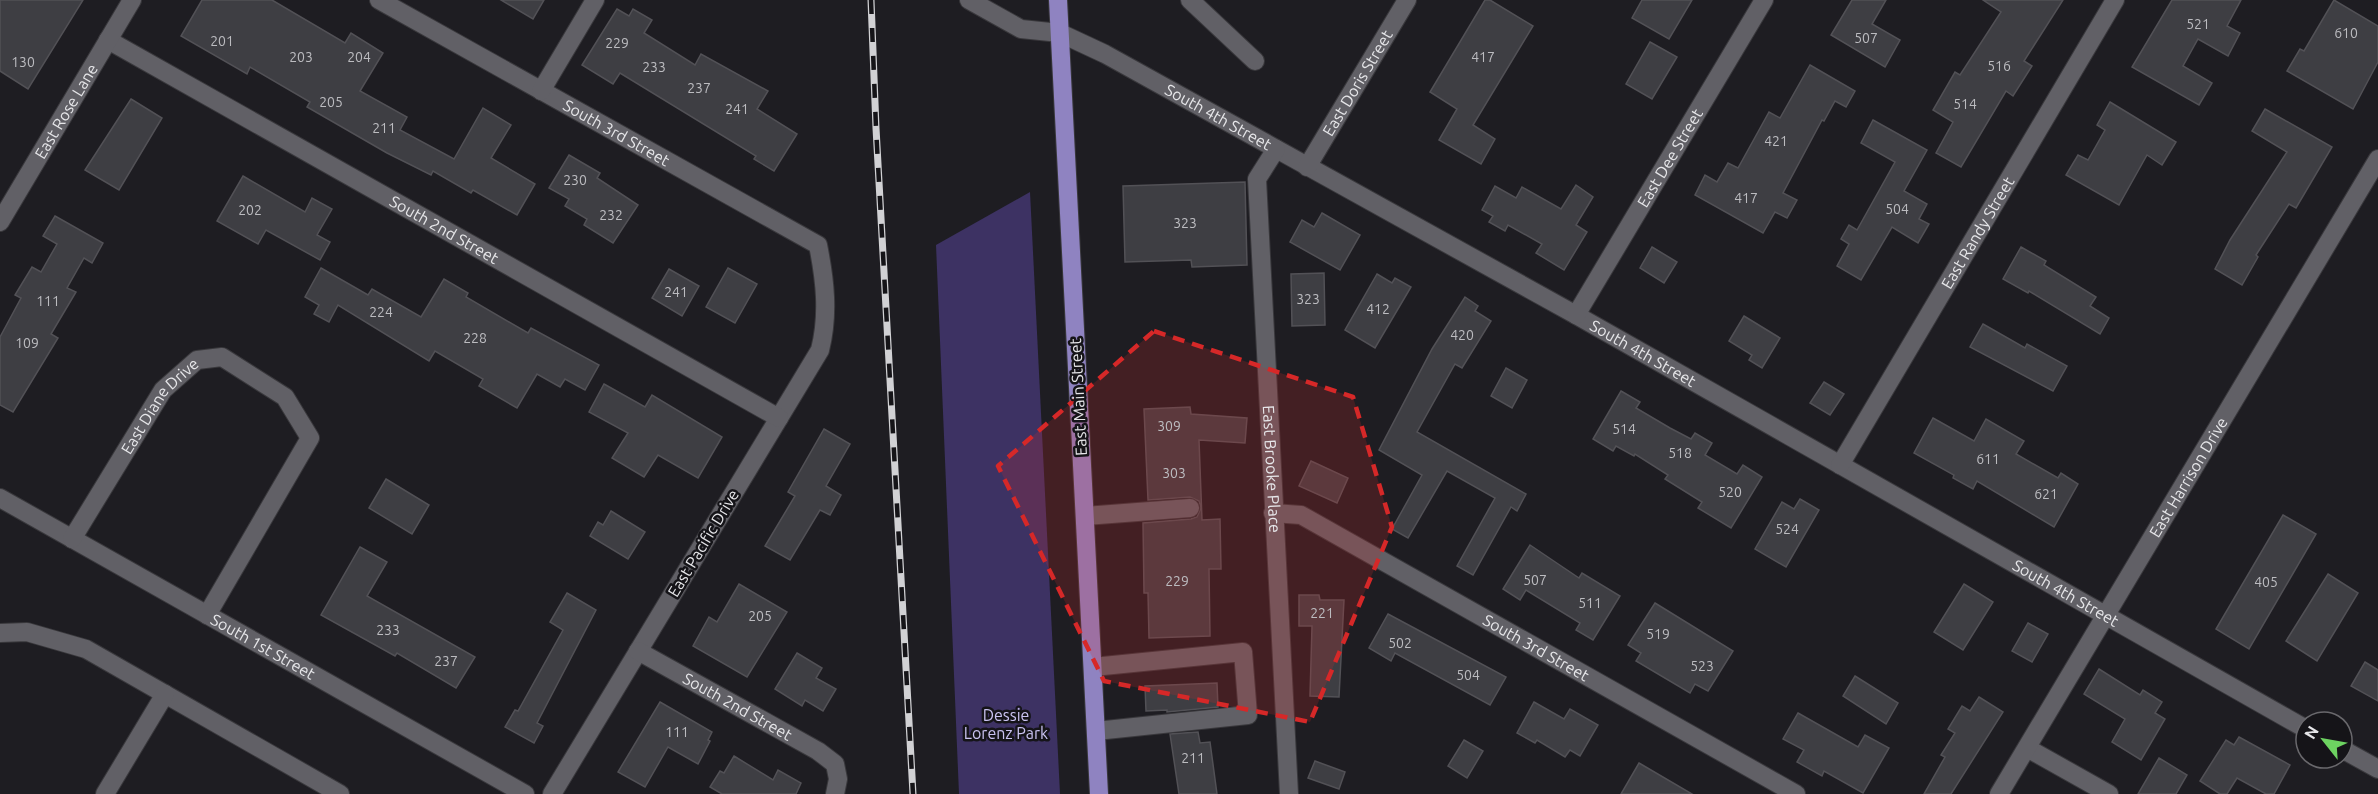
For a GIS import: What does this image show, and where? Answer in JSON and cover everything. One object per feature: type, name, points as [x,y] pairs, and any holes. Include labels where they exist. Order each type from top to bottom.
[{"type":"main road","name":"East Main Street","points":[[1058,0],[1099,794]]},
{"type":"street","name":"East Rose Lane","points":[[0,222],[132,0]]},
{"type":"street","name":"South 3rd Street","points":[[379,0],[818,245],[826,285]]},
{"type":"street","points":[[541,91],[595,0]]},
{"type":"street","name":"South 4th Street","points":[[969,0],[1021,29],[1060,33],[1105,54],[1576,315],[2294,722]]},
{"type":"street","points":[[1190,0],[1255,61]]},
{"type":"street","name":"East Doris Street","points":[[1307,167],[1407,0]]},
{"type":"street","name":"East Dee Street","points":[[1576,315],[1764,0]]},
{"type":"street","name":"East Randy Street","points":[[1840,465],[2115,0]]},
{"type":"street","name":"South 2nd Street","points":[[108,40],[779,418]]},
{"type":"street","name":"East Brooke Place","points":[[1276,149],[1257,179],[1289,794]]},
{"type":"street","name":"East Harrison Drive","points":[[1999,794],[2378,159]]},
{"type":"street","name":"East Pacific Drive","points":[[552,794],[820,350],[824,333],[826,285]]},
{"type":"street","name":"East Diane Drive","points":[[72,539],[163,390],[197,360],[222,357],[285,397],[310,438],[207,615]]},
{"type":"street","name":"South 1st Street","points":[[0,498],[525,794]]},
{"type":"street","points":[[1084,516],[1190,508]]},
{"type":"street","name":"South 3rd Street","points":[[1273,513],[1301,515],[1796,794]]},
{"type":"street","points":[[0,633],[27,632],[86,649],[165,694],[307,786],[340,794]]},
{"type":"street","name":"South 2nd Street","points":[[638,651],[818,751],[835,764],[838,779],[834,794]]},
{"type":"street","points":[[1093,667],[1243,652],[1248,715],[1096,731]]},
{"type":"street","points":[[105,794],[165,694]]},
{"type":"street","points":[[2027,748],[2109,794]]},
{"type":"street","points":[[2354,756],[2378,769]]},
{"type":"highlighted area","points":[[1154,331],[1353,397],[1392,527],[1310,722],[1104,681],[998,466]]},
{"type":"green space","name":"Dessie Lorenz Park","points":[[1030,192],[1060,794],[959,794],[936,245]]},
{"type":"building","points":[[0,0],[83,0],[28,89],[0,71]]},
{"type":"building","points":[[202,0],[272,0],[345,43],[351,33],[383,53],[360,91],[407,117],[400,130],[454,159],[483,108],[511,125],[491,158],[535,184],[517,215],[473,190],[471,193],[433,171],[431,175],[387,153],[307,107],[310,102],[250,67],[247,74],[181,36]]},
{"type":"building","points":[[501,0],[544,0],[533,19]]},
{"type":"building","points":[[1485,0],[1490,0],[1533,26],[1473,125],[1495,139],[1481,164],[1439,140],[1457,109],[1430,92]]},
{"type":"building","points":[[1642,0],[1692,0],[1669,39],[1632,18]]},
{"type":"building","points":[[1852,0],[1886,0],[1872,24],[1900,40],[1885,67],[1831,35]]},
{"type":"building","points":[[1983,0],[2063,0],[2024,61],[2032,66],[2013,96],[2006,91],[1961,167],[1936,153],[1953,122],[1933,110],[1955,72],[1960,75],[2001,12]]},
{"type":"building","points":[[2172,0],[2241,0],[2227,26],[2240,33],[2228,56],[2198,39],[2183,66],[2212,83],[2199,105],[2132,67]]},
{"type":"building","points":[[2334,0],[2378,26],[2378,62],[2353,109],[2287,71],[2300,49],[2304,51]]},
{"type":"building","points":[[617,9],[629,16],[633,9],[652,20],[644,33],[695,65],[701,54],[768,91],[757,109],[797,134],[774,171],[754,159],[756,156],[620,73],[613,84],[582,65]]},
{"type":"building","points":[[1650,42],[1677,57],[1652,99],[1626,84]]},
{"type":"building","points":[[1810,65],[1855,91],[1846,107],[1835,101],[1824,121],[1822,120],[1783,193],[1797,200],[1787,218],[1775,212],[1763,233],[1695,195],[1705,175],[1717,182],[1728,163],[1738,168],[1769,112],[1780,118]]},
{"type":"building","points":[[131,99],[162,118],[119,190],[85,170]]},
{"type":"building","points":[[2110,102],[2176,142],[2162,165],[2147,155],[2119,205],[2066,175],[2078,155],[2088,160],[2105,130],[2097,125]]},
{"type":"building","points":[[2265,109],[2332,147],[2296,208],[2289,204],[2256,255],[2258,257],[2242,285],[2215,269],[2230,240],[2287,152],[2252,131]]},
{"type":"building","points":[[1873,120],[1927,150],[1904,191],[1927,204],[1919,219],[1929,224],[1918,243],[1892,227],[1861,280],[1837,266],[1849,244],[1841,239],[1849,225],[1857,230],[1895,162],[1861,143]]},
{"type":"building","points":[[569,155],[600,173],[597,178],[638,205],[613,243],[584,225],[587,219],[565,206],[569,199],[549,188]]},
{"type":"building","points":[[243,176],[305,212],[312,198],[332,209],[317,235],[330,242],[320,260],[266,230],[258,244],[217,221]]},
{"type":"building","points":[[1245,182],[1247,265],[1192,267],[1191,260],[1125,262],[1123,186]]},
{"type":"building","points":[[1576,185],[1593,197],[1576,225],[1587,232],[1564,270],[1536,253],[1542,244],[1508,225],[1505,231],[1489,222],[1493,216],[1482,210],[1495,186],[1516,198],[1522,187],[1561,209]]},
{"type":"building","points":[[1322,213],[1360,235],[1340,270],[1290,242],[1302,220],[1314,227]]},
{"type":"building","points":[[55,216],[103,243],[92,263],[84,258],[67,288],[76,292],[51,334],[58,338],[13,412],[0,405],[0,337],[21,298],[15,295],[32,267],[41,272],[57,244],[43,236]]},
{"type":"building","points":[[1652,247],[1677,262],[1664,283],[1640,268]]},
{"type":"building","points":[[2021,247],[2046,261],[2044,265],[2096,297],[2090,306],[2109,318],[2100,334],[2029,291],[2028,293],[2003,279]]},
{"type":"building","points":[[321,268],[368,295],[372,289],[421,317],[444,279],[468,293],[466,297],[528,333],[531,328],[599,365],[585,390],[565,379],[560,387],[537,374],[517,408],[479,386],[483,379],[435,351],[429,361],[338,305],[329,322],[314,314],[319,305],[305,297]]},
{"type":"building","points":[[728,268],[757,284],[735,323],[706,307]]},
{"type":"building","points":[[669,269],[699,286],[682,316],[652,298]]},
{"type":"building","points":[[1324,273],[1325,325],[1292,326],[1291,274]]},
{"type":"building","points":[[1377,274],[1392,283],[1395,278],[1411,287],[1375,348],[1345,330]]},
{"type":"building","points":[[1465,297],[1478,306],[1475,311],[1491,321],[1462,368],[1455,364],[1417,432],[1526,494],[1517,511],[1511,507],[1473,575],[1457,566],[1495,498],[1447,471],[1408,538],[1392,529],[1422,475],[1379,450],[1432,349]]},
{"type":"building","points":[[1744,316],[1780,338],[1762,368],[1749,360],[1752,355],[1729,341]]},
{"type":"building","points":[[1983,324],[2025,348],[2027,344],[2067,366],[2053,391],[1970,347]]},
{"type":"building","points":[[1506,368],[1527,380],[1512,408],[1491,396]]},
{"type":"building","points":[[1824,382],[1844,394],[1830,415],[1810,403]]},
{"type":"building","points":[[604,384],[645,407],[652,395],[722,437],[698,478],[658,455],[644,477],[612,458],[628,433],[589,412]]},
{"type":"building","points":[[1621,391],[1640,402],[1636,408],[1670,428],[1691,439],[1695,433],[1712,443],[1705,455],[1737,474],[1743,465],[1762,477],[1731,528],[1698,508],[1702,502],[1665,479],[1668,475],[1635,454],[1634,456],[1616,446],[1613,451],[1593,439]]},
{"type":"building","points":[[1190,407],[1191,414],[1247,418],[1245,443],[1199,440],[1202,520],[1220,519],[1221,569],[1209,569],[1210,636],[1149,638],[1148,593],[1144,593],[1143,523],[1191,519],[1197,517],[1201,508],[1199,501],[1190,497],[1148,500],[1144,409]]},
{"type":"building","points":[[1933,418],[1974,441],[1986,419],[2024,441],[2016,454],[2058,478],[2061,473],[2078,484],[2054,527],[1977,481],[1973,489],[1953,478],[1954,475],[1914,453]]},
{"type":"building","points":[[824,429],[850,444],[826,486],[841,495],[830,515],[820,510],[790,560],[765,546],[795,496],[788,492]]},
{"type":"building","points":[[1311,461],[1348,478],[1337,503],[1299,486]]},
{"type":"building","points":[[386,479],[429,505],[412,534],[369,508]]},
{"type":"building","points":[[1800,499],[1819,510],[1786,567],[1755,549],[1782,502],[1794,509]]},
{"type":"building","points":[[611,511],[645,532],[628,559],[590,536],[598,522],[603,525]]},
{"type":"building","points":[[2283,515],[2316,534],[2249,649],[2216,629]]},
{"type":"building","points":[[1530,545],[1579,578],[1582,573],[1620,596],[1593,640],[1576,630],[1580,623],[1526,590],[1520,600],[1503,589]]},
{"type":"building","points":[[360,547],[387,562],[367,596],[475,657],[456,688],[397,653],[395,656],[321,615]]},
{"type":"building","points":[[2328,574],[2358,593],[2317,661],[2286,641]]},
{"type":"building","points":[[739,584],[787,612],[747,677],[693,646],[709,617],[717,622]]},
{"type":"building","points":[[1964,584],[1993,602],[1963,650],[1934,632]]},
{"type":"building","points":[[567,593],[596,610],[537,723],[543,726],[534,743],[505,727],[515,710],[518,711],[563,630],[550,622]]},
{"type":"building","points":[[1299,595],[1319,595],[1320,600],[1344,600],[1339,697],[1310,696],[1312,626],[1299,626]]},
{"type":"building","points":[[1655,603],[1733,651],[1708,691],[1695,684],[1690,693],[1636,661],[1641,653],[1628,645]]},
{"type":"building","points":[[1388,614],[1506,677],[1490,705],[1395,653],[1391,661],[1369,648]]},
{"type":"building","points":[[2028,623],[2048,634],[2032,662],[2012,651]]},
{"type":"building","points":[[797,653],[822,668],[816,678],[836,689],[823,711],[805,700],[802,706],[775,689]]},
{"type":"building","points":[[2365,662],[2378,670],[2378,701],[2351,686]]},
{"type":"building","points":[[2099,669],[2140,695],[2143,690],[2162,702],[2155,713],[2165,719],[2141,760],[2112,742],[2125,719],[2084,694]]},
{"type":"building","points":[[1855,676],[1898,703],[1886,724],[1843,696]]},
{"type":"building","points":[[1217,683],[1218,707],[1167,712],[1167,710],[1146,711],[1145,686]]},
{"type":"building","points":[[1979,697],[2003,712],[1951,794],[1924,794],[1945,757],[1941,755],[1955,733],[1948,729],[1962,706],[1970,711]]},
{"type":"building","points":[[660,702],[712,732],[698,764],[668,747],[645,787],[618,772]]},
{"type":"building","points":[[1534,702],[1564,719],[1570,709],[1598,725],[1580,756],[1570,750],[1565,757],[1537,740],[1535,743],[1517,733]]},
{"type":"building","points":[[1798,713],[1858,747],[1865,735],[1889,748],[1863,793],[1824,771],[1822,776],[1797,762],[1804,750],[1783,739]]},
{"type":"building","points":[[1198,732],[1200,743],[1210,742],[1217,794],[1179,794],[1170,734]]},
{"type":"building","points":[[2239,737],[2290,765],[2274,794],[2266,794],[2237,778],[2227,794],[2220,794],[2200,781],[2226,740],[2234,745]]},
{"type":"building","points":[[1464,740],[1483,751],[1467,778],[1448,766]]},
{"type":"building","points":[[734,756],[773,780],[778,770],[801,783],[796,794],[722,794],[710,787],[720,771],[724,773]]},
{"type":"building","points":[[2159,758],[2187,775],[2176,794],[2138,794]]},
{"type":"building","points":[[1315,761],[1345,772],[1339,789],[1308,778]]},
{"type":"building","points":[[1639,763],[1692,794],[1621,794]]},
{"type":"railway","points":[[871,0],[913,794]]}]
